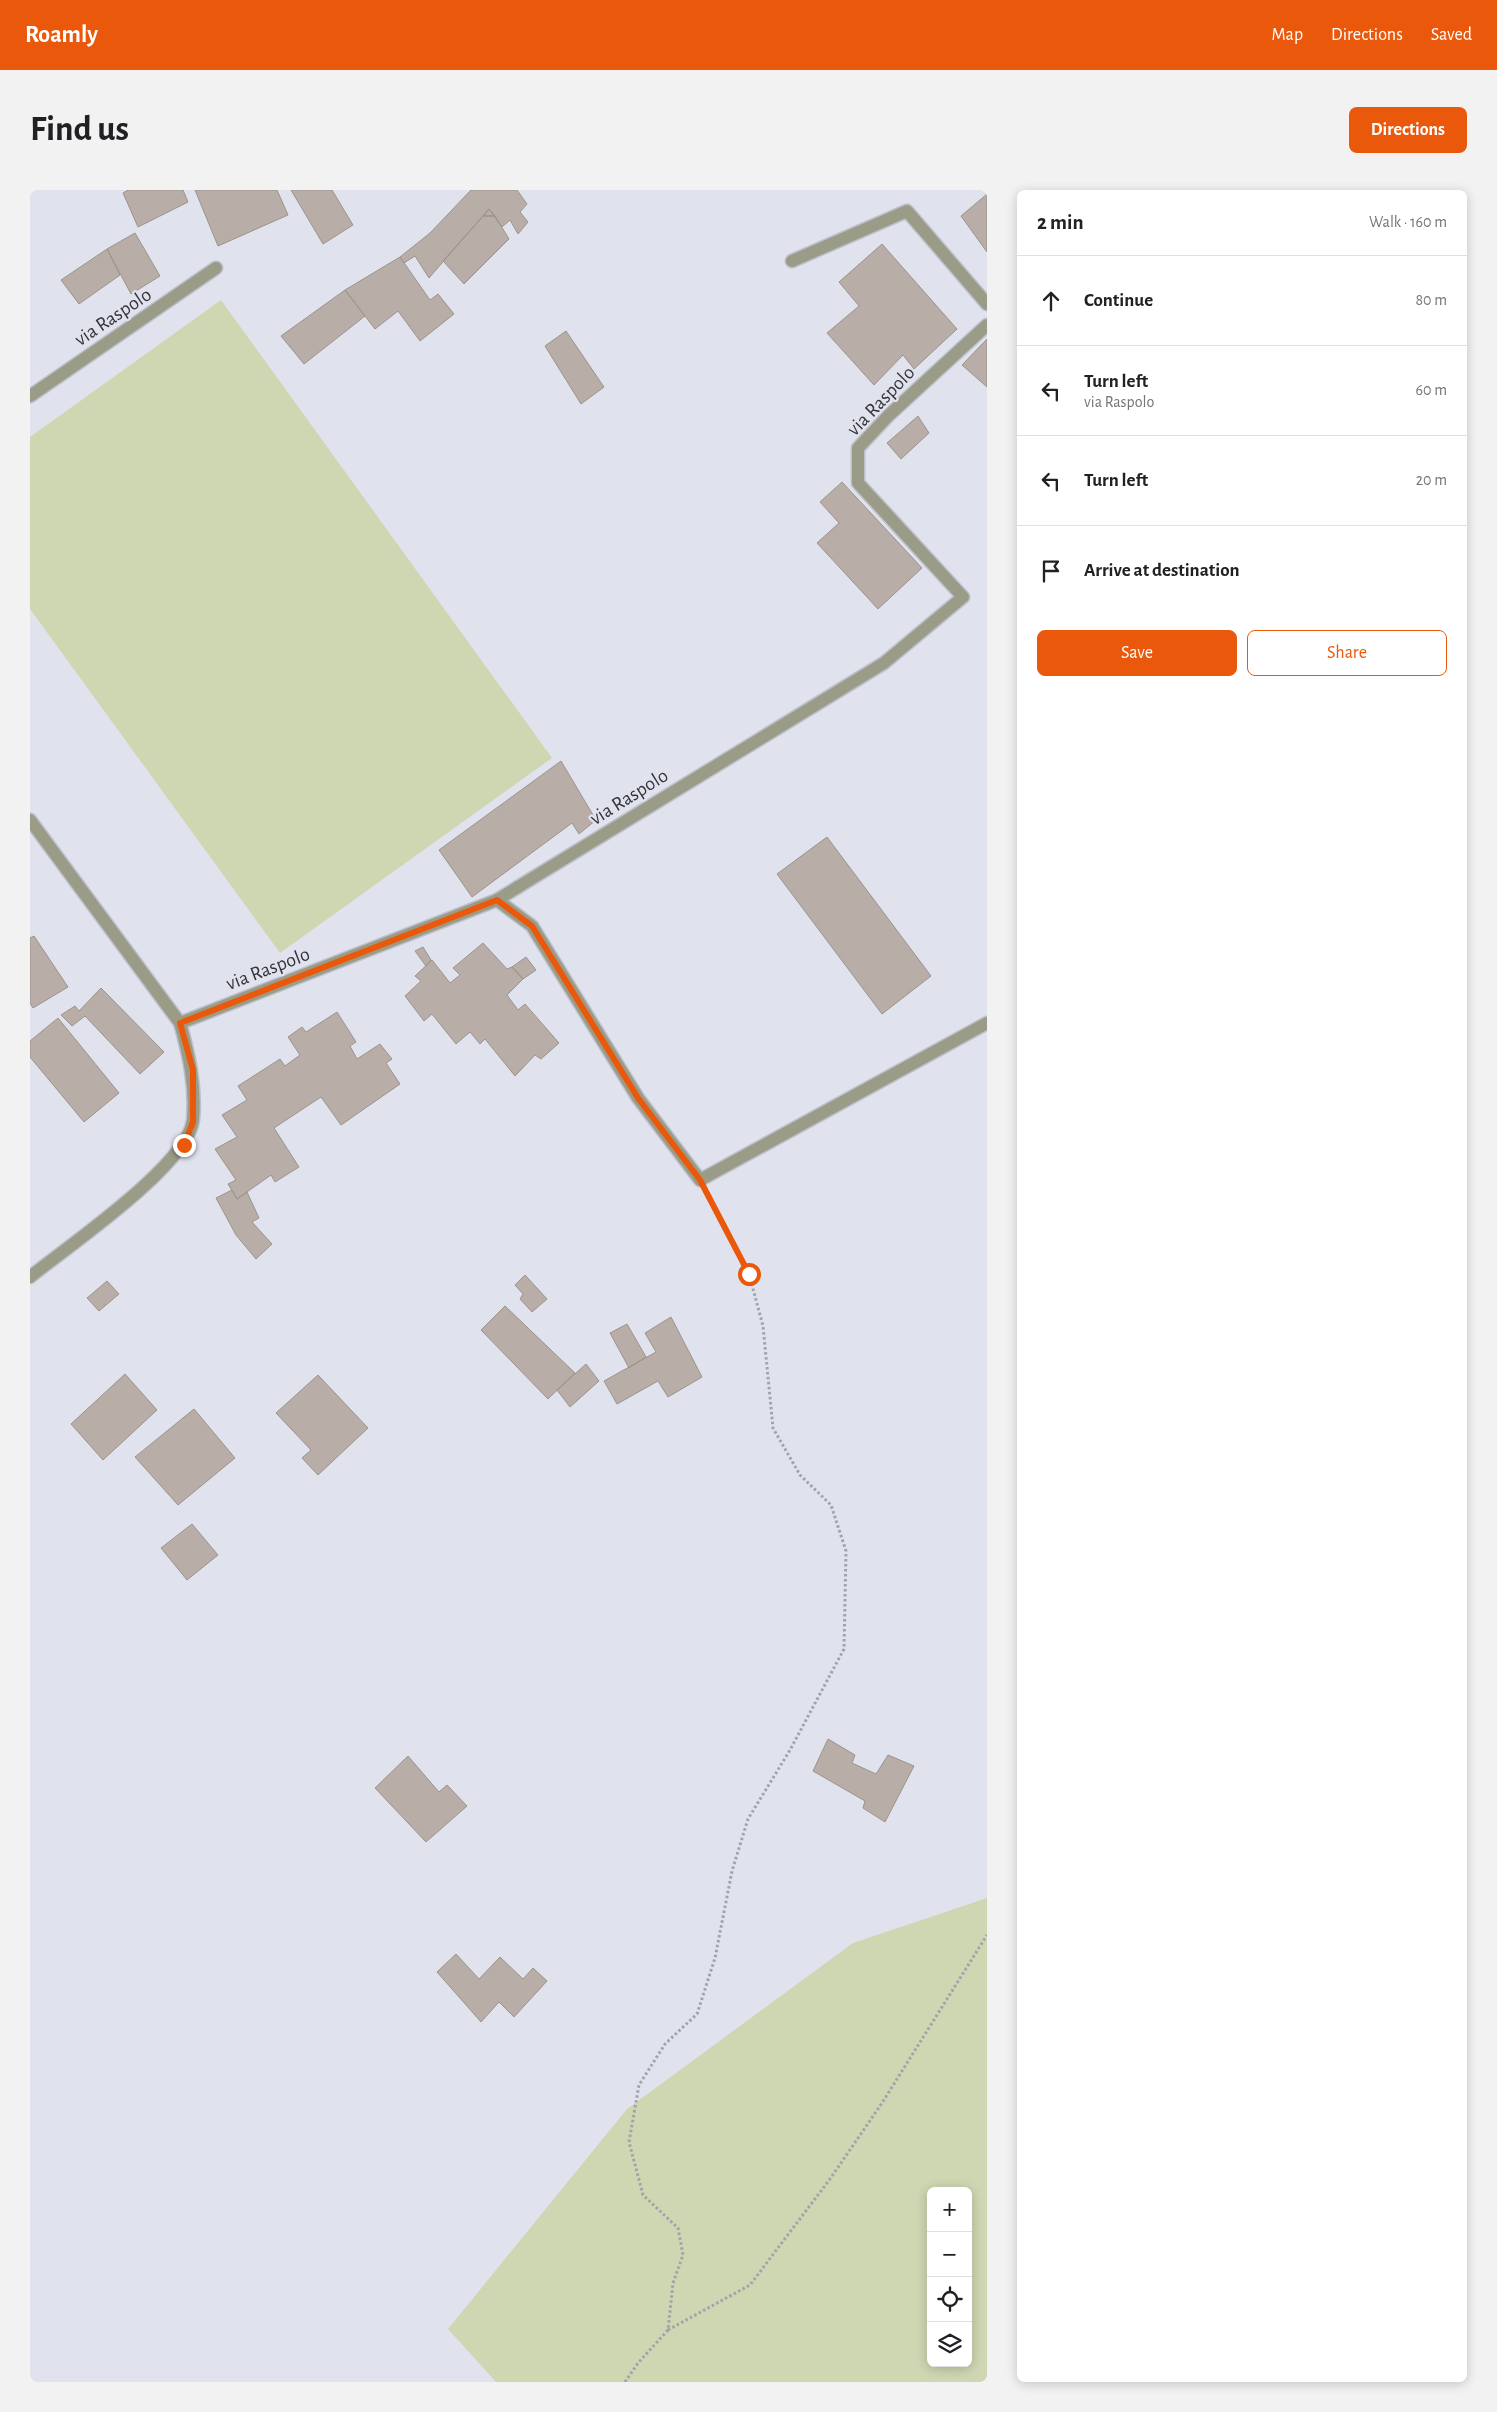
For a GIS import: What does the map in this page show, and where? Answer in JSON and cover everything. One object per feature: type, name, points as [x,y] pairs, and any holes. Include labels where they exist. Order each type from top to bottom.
[{"type":"street","points":[[792,261],[907,211],[987,304]]},
{"type":"street","name":"via Raspolo","points":[[30,396],[216,268]]},
{"type":"street","name":"via Raspolo","points":[[180,1023],[497,900],[884,663],[963,597],[858,482],[858,448],[888,416],[987,325]]},
{"type":"street","points":[[30,820],[180,1023],[193,1070],[193,1122],[184,1145],[146,1186],[30,1277]]},
{"type":"street","points":[[497,900],[532,926],[638,1098],[700,1180],[987,1023]]},
{"type":"path","points":[[668,2330],[673,2284],[683,2255],[678,2228],[643,2194],[629,2142],[639,2084],[665,2044],[697,2014],[715,1958],[732,1871],[748,1819],[790,1750],[844,1649],[846,1603],[846,1551],[830,1505],[800,1475],[773,1428],[763,1326],[749,1274],[700,1180]]},
{"type":"path","points":[[626,2382],[638,2363],[668,2330],[750,2285],[830,2180],[882,2103],[987,1935]]},
{"type":"green space","points":[[221,300],[552,758],[280,953],[30,609],[30,437]]},
{"type":"green space","points":[[987,1898],[987,2382],[496,2382],[448,2329],[627,2109],[853,1943]]},
{"type":"building","points":[[128,190],[183,190],[188,202],[138,227],[123,193]]},
{"type":"building","points":[[195,190],[277,190],[288,215],[218,246]]},
{"type":"building","points":[[291,190],[332,190],[353,225],[323,244]]},
{"type":"building","points":[[471,190],[517,190],[527,204],[520,212],[528,222],[518,234],[510,220],[502,227],[489,209],[429,278],[415,256],[404,263],[400,257],[430,233]]},
{"type":"building","points":[[987,194],[987,252],[961,216]]},
{"type":"building","points":[[489,209],[495,216],[483,216]]},
{"type":"building","points":[[483,216],[495,216],[509,239],[464,284],[443,261]]},
{"type":"building","points":[[135,233],[160,276],[131,294],[107,249]]},
{"type":"building","points":[[882,244],[957,329],[914,369],[903,355],[874,385],[827,333],[859,306],[839,282]]},
{"type":"building","points":[[107,249],[120,275],[79,304],[61,280]]},
{"type":"building","points":[[400,257],[430,300],[438,294],[454,314],[420,341],[398,311],[375,329],[345,290]]},
{"type":"building","points":[[345,290],[365,316],[304,364],[281,336]]},
{"type":"building","points":[[566,331],[604,387],[581,404],[545,346]]},
{"type":"building","points":[[987,339],[987,387],[962,365]]},
{"type":"building","points":[[918,416],[929,433],[901,459],[887,443]]},
{"type":"building","points":[[842,482],[922,568],[878,609],[817,543],[839,523],[820,502]]},
{"type":"building","points":[[561,761],[596,820],[579,834],[572,823],[472,897],[439,850]]},
{"type":"building","points":[[827,837],[931,976],[882,1014],[777,874]]},
{"type":"building","points":[[34,936],[68,987],[33,1008],[30,1003],[30,938]]},
{"type":"building","points":[[483,943],[507,969],[512,967],[523,979],[507,995],[518,1010],[525,1004],[559,1043],[541,1059],[535,1055],[515,1076],[485,1039],[480,1044],[470,1032],[456,1044],[432,1014],[424,1021],[405,996],[421,981],[415,976],[432,960],[450,983],[460,975],[453,968]]},
{"type":"building","points":[[423,947],[431,960],[426,966],[415,951]]},
{"type":"building","points":[[526,957],[536,970],[523,979],[512,967]]},
{"type":"building","points":[[101,988],[164,1052],[140,1074],[85,1016],[72,1026],[61,1015],[75,1006],[79,1011]]},
{"type":"building","points":[[337,1012],[356,1042],[350,1046],[357,1059],[380,1044],[392,1059],[386,1063],[400,1084],[341,1125],[321,1097],[274,1128],[299,1167],[275,1182],[271,1175],[237,1199],[228,1184],[236,1180],[215,1149],[237,1137],[222,1115],[247,1100],[238,1086],[280,1059],[285,1066],[300,1055],[288,1037],[302,1027],[306,1032]]},
{"type":"building","points":[[58,1018],[119,1093],[84,1122],[30,1057],[30,1041]]},
{"type":"building","points":[[232,1190],[237,1199],[247,1192],[259,1218],[252,1222],[272,1244],[256,1259],[236,1235],[216,1198]]},
{"type":"building","points":[[525,1275],[547,1299],[532,1312],[520,1299],[523,1294],[515,1285]]},
{"type":"building","points":[[107,1281],[119,1294],[99,1311],[87,1298]]},
{"type":"building","points":[[505,1306],[575,1373],[548,1399],[481,1330]]},
{"type":"building","points":[[671,1317],[702,1377],[668,1397],[658,1381],[617,1404],[604,1381],[656,1352],[645,1333]]},
{"type":"building","points":[[627,1324],[646,1357],[629,1368],[610,1333]]},
{"type":"building","points":[[586,1364],[599,1381],[570,1407],[557,1390]]},
{"type":"building","points":[[125,1374],[157,1410],[103,1460],[71,1424]]},
{"type":"building","points":[[318,1375],[368,1428],[318,1475],[302,1458],[311,1450],[276,1413]]},
{"type":"building","points":[[194,1409],[235,1458],[178,1505],[135,1457]]},
{"type":"building","points":[[192,1524],[218,1555],[187,1580],[161,1548]]},
{"type":"building","points":[[828,1739],[855,1755],[852,1763],[876,1774],[888,1755],[914,1766],[885,1822],[863,1808],[865,1801],[813,1771]]},
{"type":"building","points":[[408,1756],[439,1792],[447,1785],[467,1806],[426,1842],[375,1788]]},
{"type":"building","points":[[456,1954],[479,1979],[500,1957],[523,1979],[533,1968],[547,1981],[514,2017],[499,2002],[481,2022],[437,1972]]},
{"type":"route","points":[[184,1145],[193,1122],[193,1070],[180,1023],[497,900],[532,926],[638,1098],[700,1180],[749,1274]]}]
